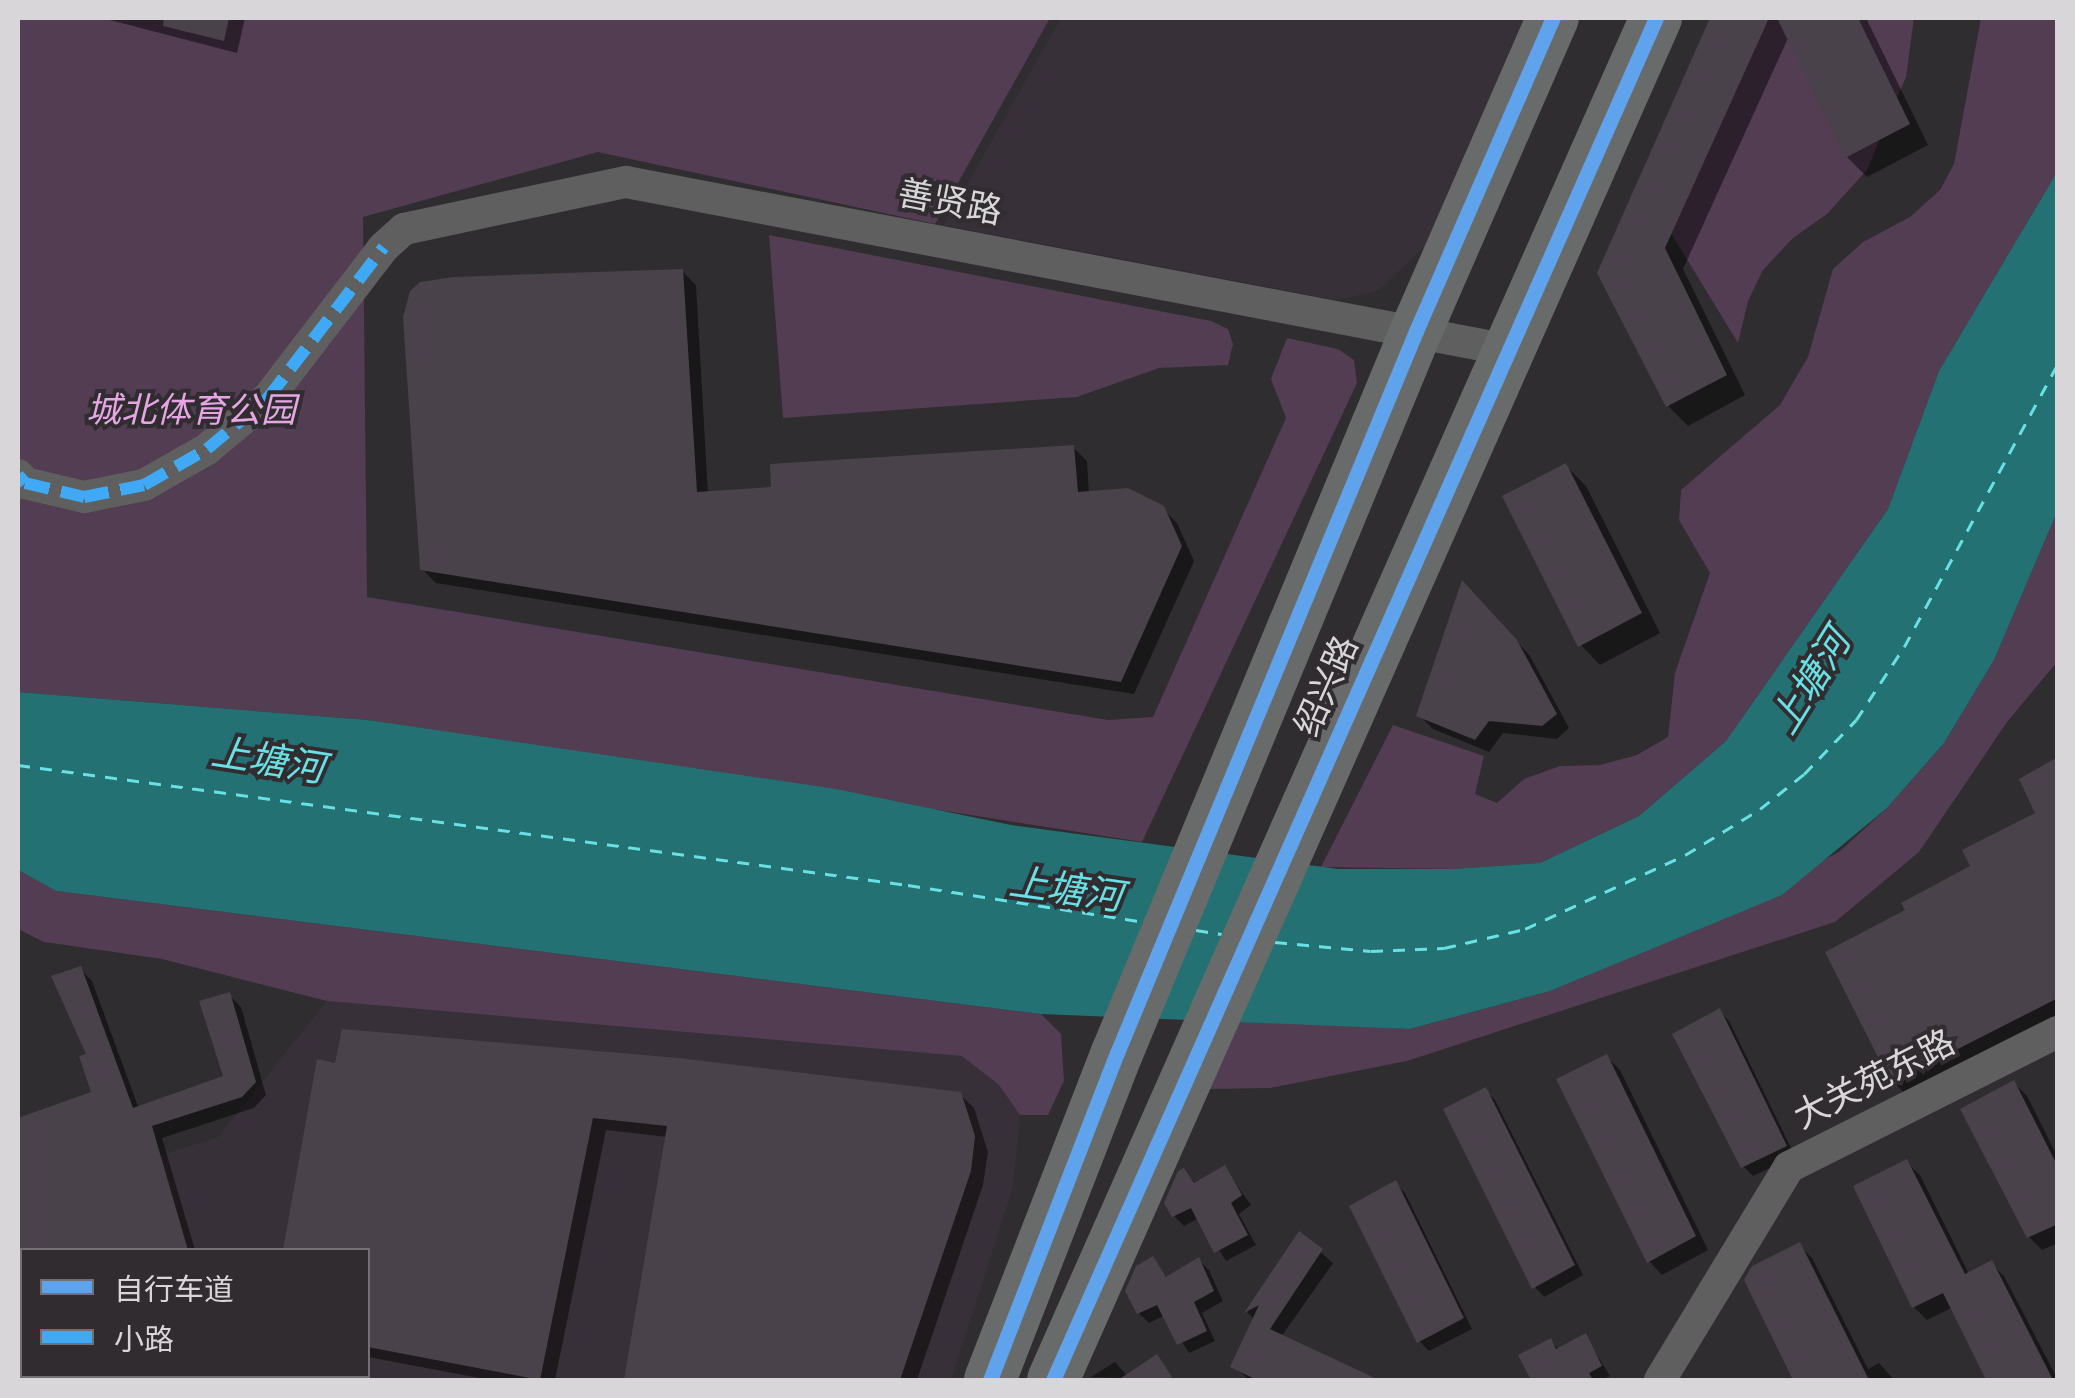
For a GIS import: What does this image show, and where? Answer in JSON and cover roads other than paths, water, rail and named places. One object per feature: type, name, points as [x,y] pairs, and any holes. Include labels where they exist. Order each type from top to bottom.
[{"type":"main road","name":"绍兴路","points":[[990,1380],[1116,1053],[1416,331],[1553,18]]},
{"type":"main road","name":"绍兴路","points":[[1054,1380],[1292,834],[1656,18]]},
{"type":"street","name":"善贤路","points":[[18,475],[25,483],[84,497],[144,485],[208,449],[268,398],[384,247],[404,229],[626,182],[1508,350]]},
{"type":"street","name":"大关苑东路","points":[[1660,1380],[1789,1167],[2058,1032]]},
{"type":"water","name":"上塘河","points":[[2057,172],[2057,512],[1994,660],[1944,743],[1887,808],[1782,895],[1550,991],[1410,1029],[1041,1014],[56,891],[18,870],[18,692],[368,720],[836,789],[1011,825],[1338,869],[1452,869],[1540,863],[1639,816],[1726,741],[1888,509],[1939,371]]},
{"type":"park label","name":"城北体育公园","points":[[191,410]]}]
